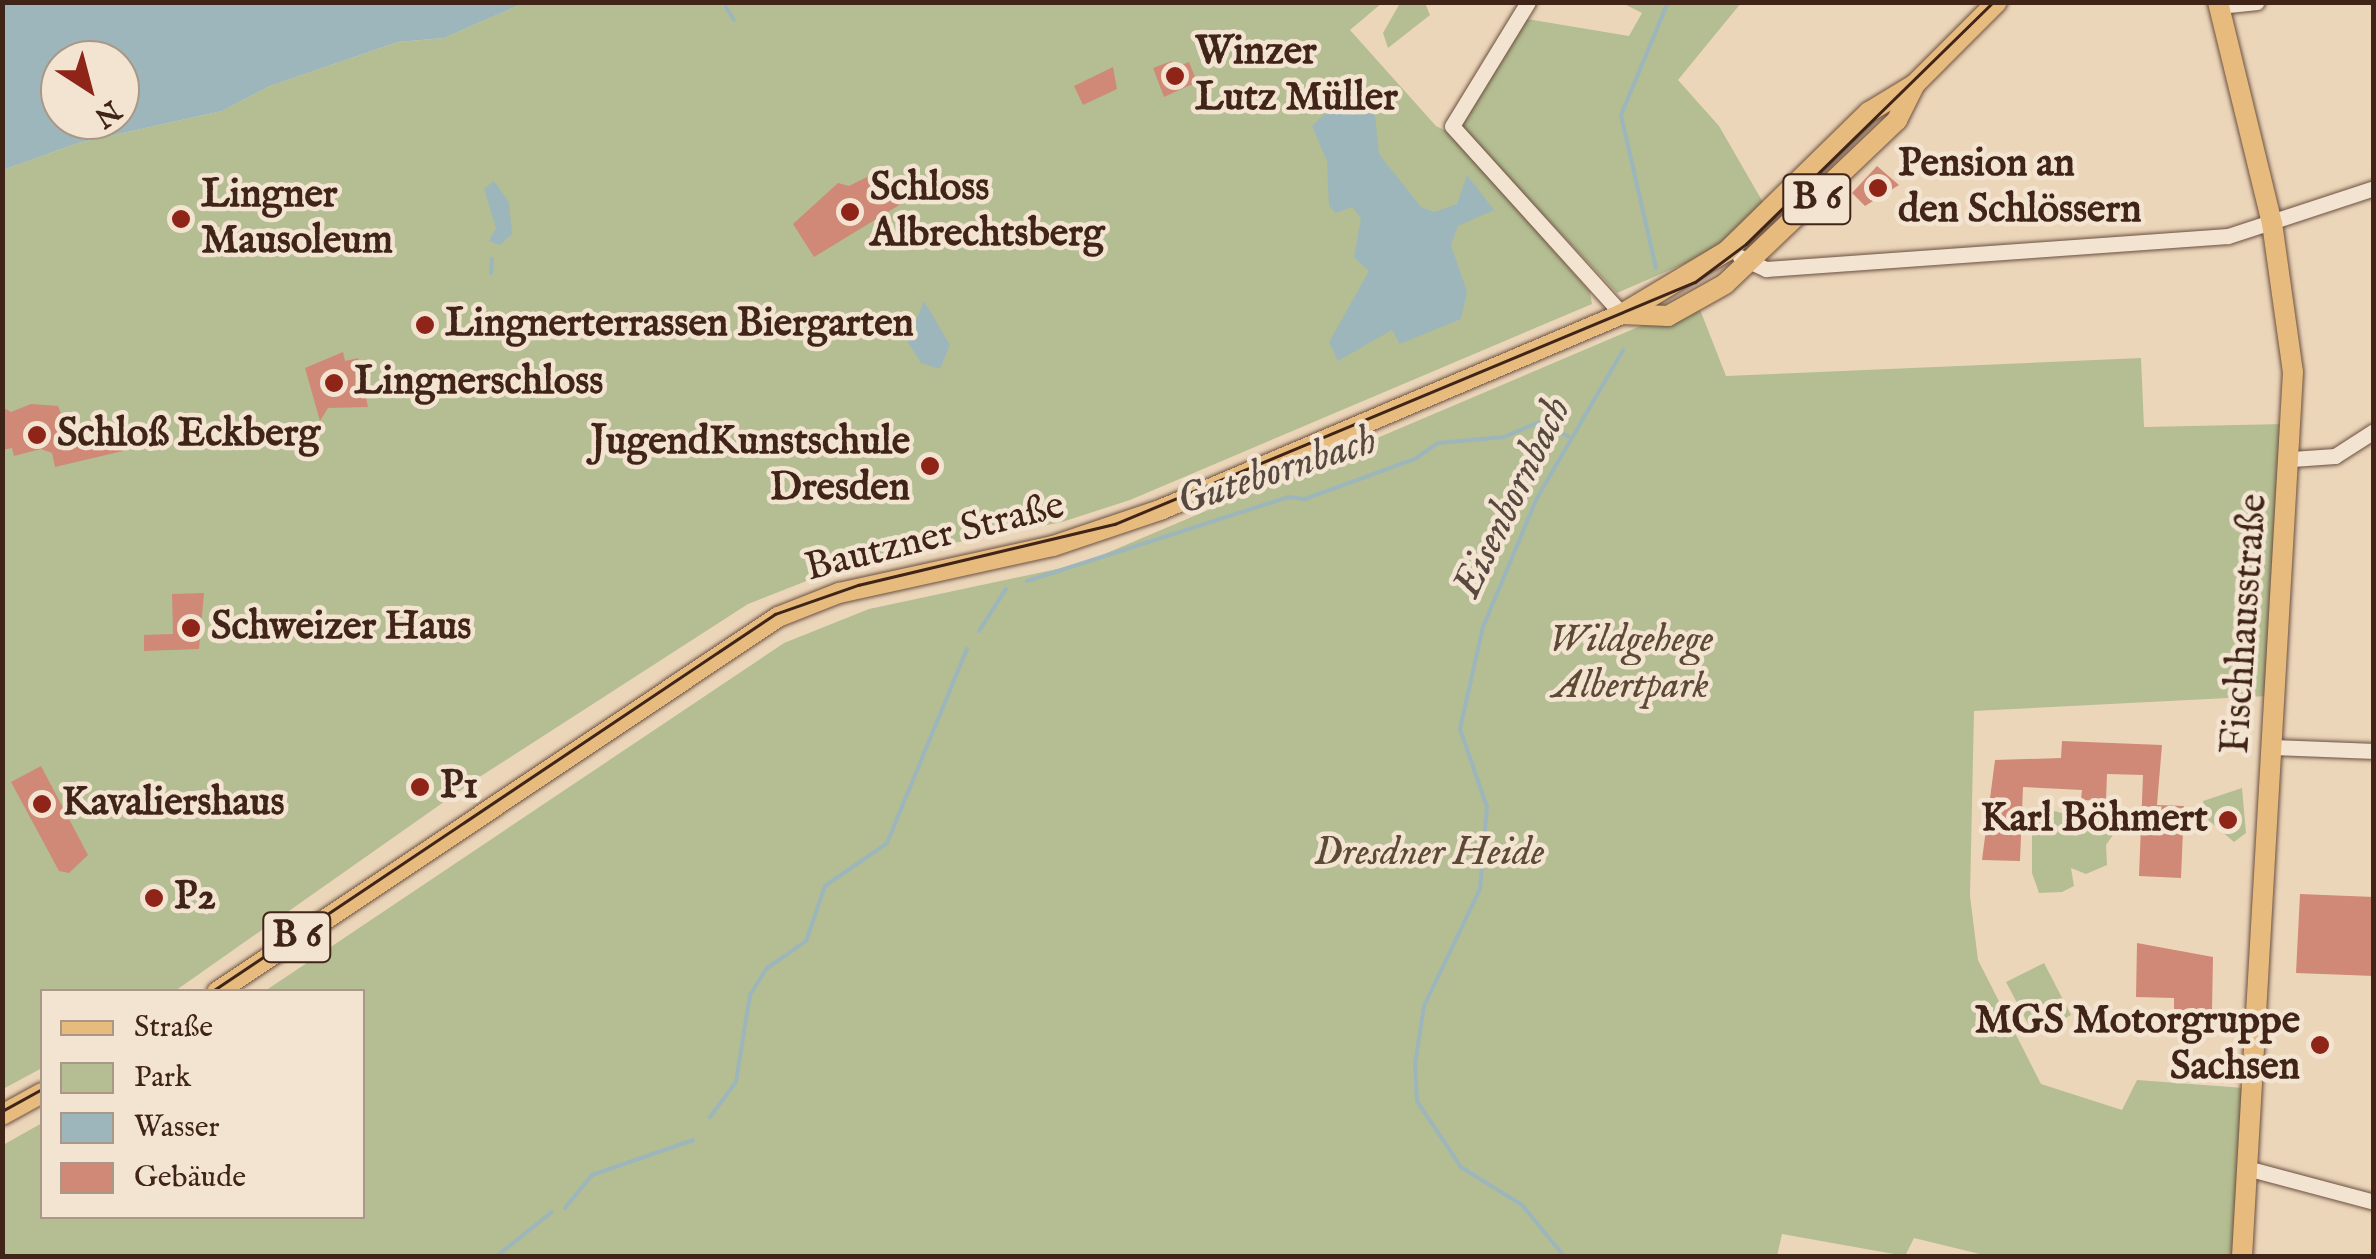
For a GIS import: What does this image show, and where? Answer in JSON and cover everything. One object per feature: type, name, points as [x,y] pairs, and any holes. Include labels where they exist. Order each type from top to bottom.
[{"type":"main road","name":"Bautzner Straße","points":[[221,989],[778,617],[860,588],[1053,546],[1145,516],[1622,314],[1727,251],[1869,112],[1915,84],[1998,2]]},
{"type":"main road","name":"Fischhausstraße","points":[[2219,4],[2272,223],[2292,337],[2292,459],[2242,1256]]},
{"type":"main road","name":"Bautzner Straße","points":[[1622,314],[1654,318],[1684,310],[1751,263],[1897,120],[1915,84]]},
{"type":"main road","points":[[2,1115],[40,1094]]},
{"type":"street","points":[[1528,2],[1452,126],[1622,314]]},
{"type":"street","points":[[2219,4],[2257,2]]},
{"type":"street","points":[[1727,251],[1766,269],[2190,239],[2272,223],[2374,188]]},
{"type":"street","points":[[2292,459],[2336,456],[2374,431]]},
{"type":"street","points":[[2274,748],[2374,751]]},
{"type":"street","points":[[2250,1169],[2374,1202]]},
{"type":"green space","points":[[524,3],[1382,3],[1350,30],[1436,126],[1451,133],[1590,292],[1592,304],[1130,500],[1062,522],[852,563],[748,604],[478,778],[178,989],[40,989],[40,1069],[3,1089],[3,170],[92,140],[140,140],[140,129],[222,111],[270,86],[398,42],[444,38]]},
{"type":"green space","points":[[1400,3],[1425,3],[1430,15],[1388,48],[1383,33]]},
{"type":"green space","points":[[1622,3],[1741,3],[1678,80],[1719,126],[1764,204],[1709,253],[1617,293],[1460,127],[1527,19],[1629,36],[1642,13]]},
{"type":"green space","name":"Dresdner Heide","points":[[1697,302],[1726,376],[2141,358],[2144,427],[2284,424],[2267,696],[1974,711],[1970,896],[1978,960],[2041,1084],[2122,1110],[2137,1080],[2244,1088],[2233,1256],[1988,1256],[1914,1238],[1905,1256],[1782,1234],[1777,1256],[3,1256],[3,1145],[40,1124],[40,1219],[365,1219],[365,989],[268,989],[784,643],[869,609],[1081,564]]},
{"type":"green space","points":[[2242,788],[2246,833],[2234,842],[2206,818],[2203,801]]},
{"type":"green space","points":[[2045,808],[2068,815],[2098,811],[2115,832],[2106,845],[2107,865],[2086,874],[2071,868],[2074,886],[2062,892],[2039,893],[2032,873],[2032,824]]},
{"type":"green space","points":[[2044,963],[2071,1015],[2034,1035],[2006,982]]},
{"type":"water","points":[[3,2],[524,2],[444,38],[398,42],[270,86],[222,111],[140,129],[140,40],[40,40],[40,140],[92,140],[3,170]]},
{"type":"water","points":[[1357,97],[1375,116],[1379,154],[1421,207],[1434,212],[1457,204],[1467,175],[1494,210],[1458,226],[1451,245],[1467,292],[1461,319],[1400,344],[1392,330],[1338,361],[1329,342],[1369,271],[1354,257],[1361,218],[1352,207],[1336,213],[1329,206],[1327,161],[1312,126],[1336,103]]},
{"type":"water","points":[[494,181],[509,202],[512,234],[500,245],[489,241],[496,228],[484,189]]},
{"type":"water","points":[[924,301],[950,345],[940,369],[921,363],[894,320],[916,320]]},
{"type":"building","name":"Winzer Lutz Müller","points":[[1172,61],[1174,68],[1189,62],[1197,82],[1164,97],[1153,68]]},
{"type":"building","points":[[1113,67],[1117,89],[1083,105],[1074,86]]},
{"type":"building","name":"Pension an den Schlössern","points":[[1877,166],[1899,185],[1865,206],[1852,193]]},
{"type":"building","name":"Schloss Albrechtsberg","points":[[885,168],[906,201],[814,257],[793,224],[838,183],[849,186]]},
{"type":"building","name":"Lingnerschloss","points":[[343,352],[345,361],[358,358],[368,407],[328,408],[320,421],[305,368]]},
{"type":"building","name":"Schloß Eckberg","points":[[31,404],[58,406],[73,442],[118,431],[123,451],[55,467],[52,453],[41,449],[14,456],[12,448],[2,450],[2,407],[11,412]]},
{"type":"building","name":"Schweizer Haus","points":[[204,593],[199,649],[144,651],[144,635],[173,634],[172,594]]},
{"type":"building","points":[[2062,741],[2162,745],[2157,805],[2184,806],[2181,878],[2139,876],[2143,775],[2107,774],[2106,801],[2081,800],[2082,790],[2023,787],[2020,861],[1982,860],[1995,760],[2061,758]]},
{"type":"building","name":"Kavaliershaus","points":[[41,766],[88,855],[69,873],[59,871],[11,782]]},
{"type":"building","points":[[2300,894],[2374,897],[2374,976],[2296,973]]},
{"type":"building","points":[[2137,943],[2213,957],[2212,1011],[2174,1010],[2174,998],[2136,997]]},
{"type":"waterway","name":"Eisenbornbach","points":[[1656,268],[1621,115],[1668,2]]},
{"type":"waterway","points":[[726,7],[734,20]]},
{"type":"waterway","points":[[491,273],[492,259]]},
{"type":"waterway","name":"Eisenbornbach","points":[[1564,1256],[1522,1205],[1461,1167],[1417,1101],[1415,1064],[1424,1006],[1480,889],[1487,807],[1460,729],[1483,627],[1537,498],[1623,350]]},
{"type":"waterway","name":"Gutebornbach","points":[[1027,581],[1288,497],[1305,499],[1415,459],[1438,443],[1504,437],[1542,421]]},
{"type":"waterway","name":"Gutebornbach","points":[[1555,431],[1568,436]]},
{"type":"waterway","name":"Gutebornbach","points":[[979,631],[1006,589]]},
{"type":"waterway","name":"Gutebornbach","points":[[710,1117],[736,1082],[750,995],[766,969],[806,941],[825,886],[887,843],[967,649]]},
{"type":"waterway","name":"Gutebornbach","points":[[565,1208],[592,1175],[693,1140]]},
{"type":"waterway","name":"Gutebornbach","points":[[497,1256],[552,1212]]},
{"type":"tram line","points":[[215,989],[775,614],[858,585],[1115,524],[1695,282],[1746,244],[1993,2]]},
{"type":"tram line","points":[[2,1111],[40,1090]]},
{"type":"place","name":"Winzer Lutz Müller","points":[[1175,76]]},
{"type":"place","name":"Pension an den Schlössern","points":[[1878,188]]},
{"type":"place","name":"Schloss Albrechtsberg","points":[[850,212]]},
{"type":"place","name":"Lingner Mausoleum","points":[[181,219]]},
{"type":"place","name":"Lingnerterrassen Biergarten","points":[[425,325]]},
{"type":"place","name":"Lingnerschloss","points":[[334,383]]},
{"type":"place","name":"Schloß Eckberg","points":[[37,435]]},
{"type":"place","name":"JugendKunstschule Dresden","points":[[930,466]]},
{"type":"place","name":"Schweizer Haus","points":[[191,628]]},
{"type":"place","name":"P1","points":[[420,787]]},
{"type":"place","name":"Kavaliershaus","points":[[42,804]]},
{"type":"place","name":"Karl Böhmert","points":[[2228,820]]},
{"type":"place","name":"P2","points":[[154,898]]},
{"type":"place","name":"MGS Motorgruppe Sachsen","points":[[2320,1045]]},
{"type":"park label","name":"Wildgehege Albertpark","points":[[1631,664]]}]
